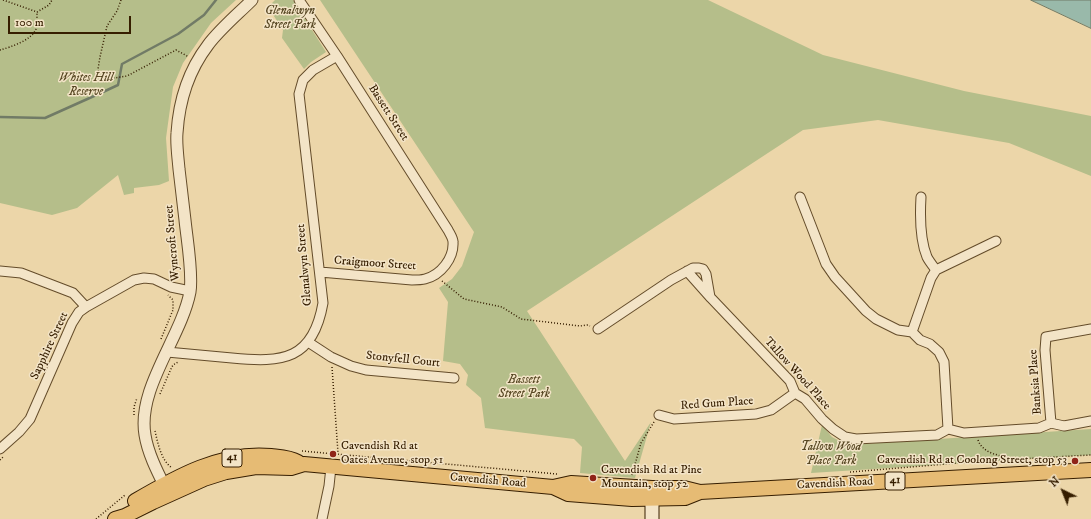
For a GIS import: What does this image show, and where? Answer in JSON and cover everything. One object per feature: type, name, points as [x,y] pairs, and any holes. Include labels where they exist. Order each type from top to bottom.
[{"type":"main road","name":"Cavendish Road","points":[[114,519],[128,506],[166,490],[206,466],[226,459],[257,455],[302,458],[331,467],[553,487],[571,483],[685,498],[700,492],[1091,470]]},
{"type":"main road","points":[[652,494],[652,519]]},
{"type":"street","name":"Wyncroft Street","points":[[166,490],[147,443],[144,422],[147,399],[187,305],[190,291],[189,252],[176,134],[187,84],[197,62],[208,44],[252,0]]},
{"type":"street","name":"Bassett Street","points":[[299,0],[337,56],[448,230],[453,241],[452,252],[446,265],[436,274]]},
{"type":"street","name":"Glenalwyn Street","points":[[167,352],[258,360],[281,358],[300,350],[314,333],[320,319],[323,303],[299,94],[303,80],[314,70],[337,56]]},
{"type":"street","points":[[800,197],[826,264],[835,277],[876,319],[898,330],[912,332],[920,340],[930,344],[939,352],[944,362],[948,429]]},
{"type":"street","points":[[921,197],[920,216],[922,235],[927,257],[936,270]]},
{"type":"street","points":[[912,332],[931,278],[936,270],[996,242]]},
{"type":"street","name":"Tallow Wood Place","points":[[598,329],[671,280],[688,271],[698,268],[703,269],[706,274],[711,298],[790,381],[795,393],[805,400],[833,429],[845,436],[856,439],[937,435],[948,429],[964,433],[1039,428],[1051,423],[1064,426],[1091,421]]},
{"type":"street","points":[[0,270],[21,273],[73,293],[86,307]]},
{"type":"street","name":"Craigmoor Street","points":[[320,272],[412,280],[425,279],[436,274]]},
{"type":"street","name":"Sapphire Street","points":[[2,453],[30,419],[72,323],[80,312],[86,307],[134,280],[144,278],[154,279],[171,287],[190,291]]},
{"type":"street","name":"Banksia Place","points":[[1051,423],[1045,350],[1046,337],[1091,329]]},
{"type":"street","name":"Stonyfell Court","points":[[308,342],[331,357],[366,370],[454,378]]},
{"type":"street","name":"Red Gum Place","points":[[659,415],[674,419],[756,414],[771,410],[795,393]]},
{"type":"street","points":[[322,519],[329,486],[331,467]]},
{"type":"path","points":[[3,0],[37,12],[49,5],[52,0]]},
{"type":"path","points":[[121,0],[117,11],[107,26],[98,69],[100,73],[114,78],[127,76],[176,50],[197,62]]},
{"type":"path","points":[[0,50],[16,45],[32,34],[36,28],[37,12]]},
{"type":"path","points":[[436,274],[444,284],[464,299],[502,307],[521,319],[580,326],[587,325],[598,329]]},
{"type":"path","points":[[160,342],[173,310],[173,300],[170,296],[165,294]]},
{"type":"path","points":[[331,357],[338,454]]},
{"type":"path","points":[[159,396],[173,365],[178,362],[178,360]]},
{"type":"path","points":[[134,420],[134,407],[138,394]]},
{"type":"path","points":[[631,479],[644,437],[659,415]]},
{"type":"path","points":[[155,429],[159,447],[165,461],[171,468],[176,469]]},
{"type":"path","points":[[976,432],[980,446],[986,451],[1014,460]]},
{"type":"path","points":[[0,460],[2,453]]},
{"type":"path","points":[[302,458],[338,454],[561,474]]},
{"type":"path","points":[[844,472],[1091,455]]},
{"type":"path","points":[[96,519],[126,495]]},
{"type":"green space","name":"Whites Hill Reserve","points":[[0,0],[236,0],[211,23],[183,63],[173,87],[166,138],[169,181],[159,185],[134,188],[134,193],[124,195],[118,175],[77,208],[52,215],[0,203]]},
{"type":"green space","name":"Glenalwyn Street Park","points":[[275,0],[293,0],[326,52],[311,62],[304,69],[282,38],[283,30],[268,7]]},
{"type":"green space","name":"Bassett Street Park","points":[[320,0],[708,0],[823,55],[964,91],[1091,116],[1091,176],[1009,143],[878,120],[803,130],[527,311],[625,461],[651,422],[635,478],[580,473],[582,447],[574,439],[485,428],[481,398],[466,385],[468,375],[460,364],[443,361],[448,302],[439,288],[452,279],[462,266],[474,232]]},
{"type":"green space","name":"Tallow Wood Place Park","points":[[822,425],[832,437],[847,445],[1091,429],[1091,455],[811,473]]},
{"type":"shaded area","points":[[1031,0],[1091,0],[1091,28]]},
{"type":"waterway","points":[[0,117],[45,118],[118,85],[122,64],[178,34],[204,15],[216,0]]},
{"type":"place","name":"Cavendish Rd at Oates Avenue, stop 51","points":[[333,454]]},
{"type":"place","name":"Cavendish Rd at Coolong Street, stop 53","points":[[1075,461]]},
{"type":"place","name":"Cavendish Rd at Pine Mountain, stop 52","points":[[593,478]]}]
